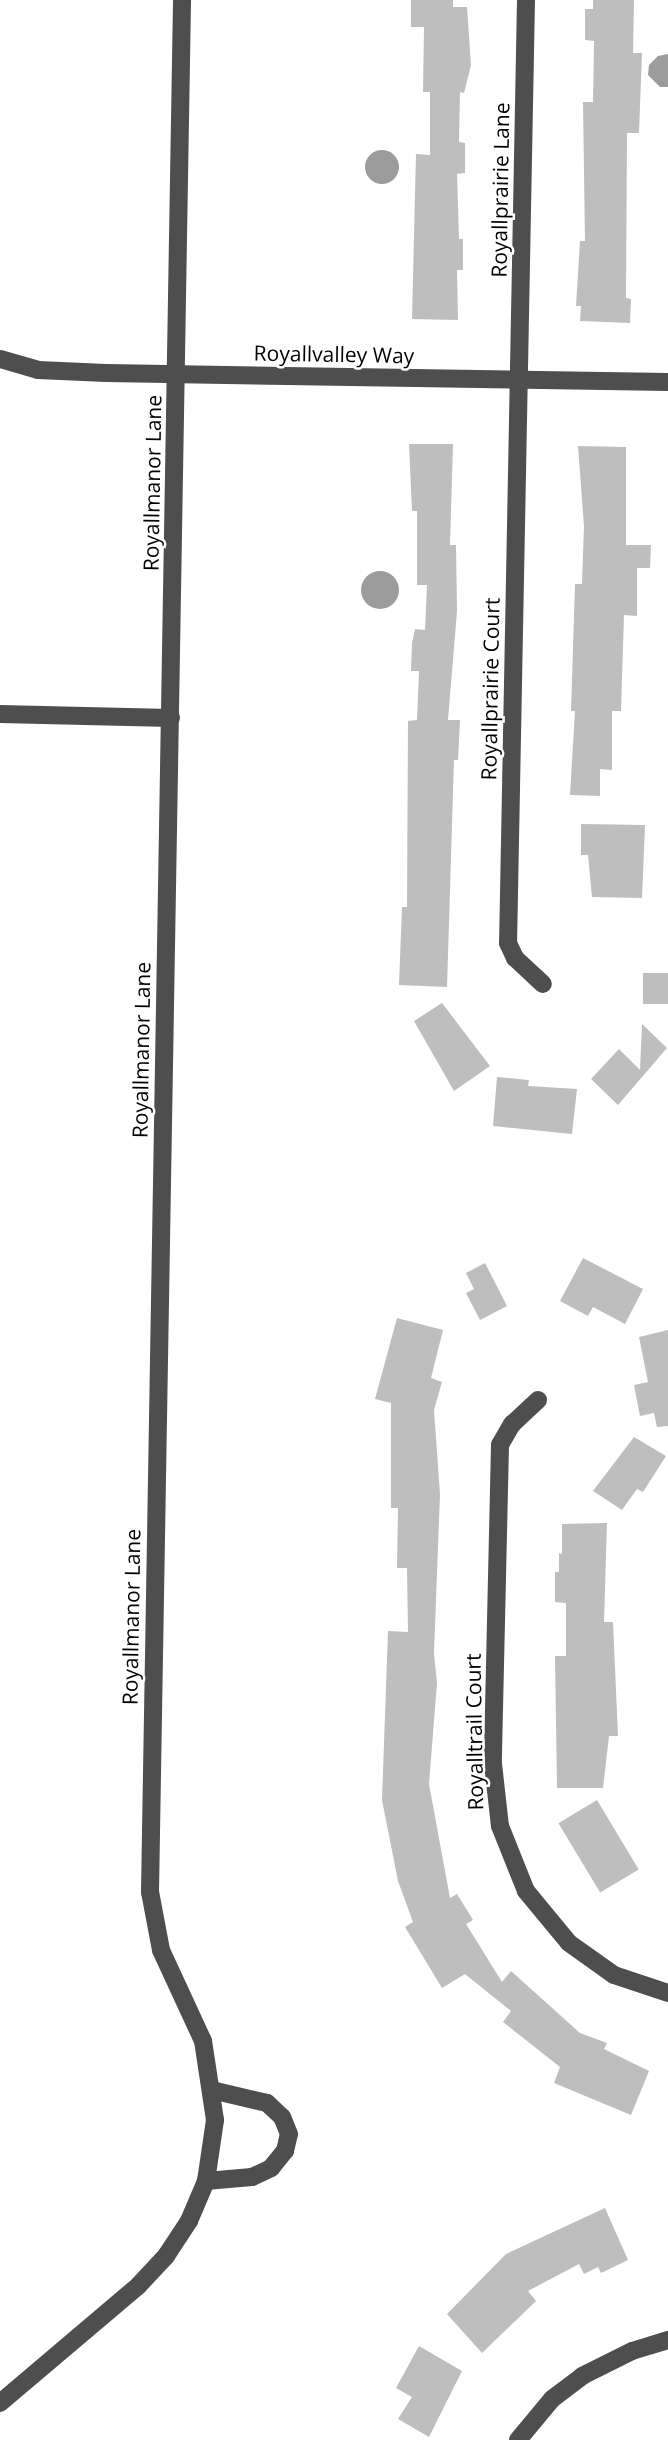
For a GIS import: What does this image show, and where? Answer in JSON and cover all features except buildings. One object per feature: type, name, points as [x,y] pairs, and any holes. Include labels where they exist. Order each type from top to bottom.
[{"type":"street","name":"Royallmanor Lane","points":[[0,2403],[153,2271],[190,2221],[206,2181],[215,2120],[203,2041],[161,1950],[149,1892],[182,0]]},
{"type":"street","name":"Royallprairie Lane","points":[[522,380],[526,0]]},
{"type":"street","name":"Royallvalley Way","points":[[0,359],[38,370],[177,375],[668,382]]},
{"type":"street","name":"Royallprairie Court","points":[[522,380],[508,943],[515,958],[543,984]]},
{"type":"street","points":[[0,714],[171,718]]},
{"type":"street","name":"Royalltrail Court","points":[[538,1400],[512,1424],[500,1445],[494,1764],[500,1826],[526,1891],[569,1944],[614,1975],[668,1993]]},
{"type":"street","points":[[206,2181],[252,2178],[271,2168],[285,2151],[289,2134],[282,2117],[267,2103],[212,2090]]},
{"type":"street","points":[[518,2440],[552,2399],[582,2376],[632,2351],[668,2340]]},
{"type":"shaded area","points":[[668,54],[668,87],[660,87],[648,75],[649,65],[658,56]]},
{"type":"shaded area","points":[[382,150],[394,155],[399,167],[394,179],[382,184],[370,179],[365,167],[370,155]]},
{"type":"shaded area","points":[[380,571],[393,577],[399,590],[393,603],[380,609],[367,603],[361,590],[367,577]]}]
